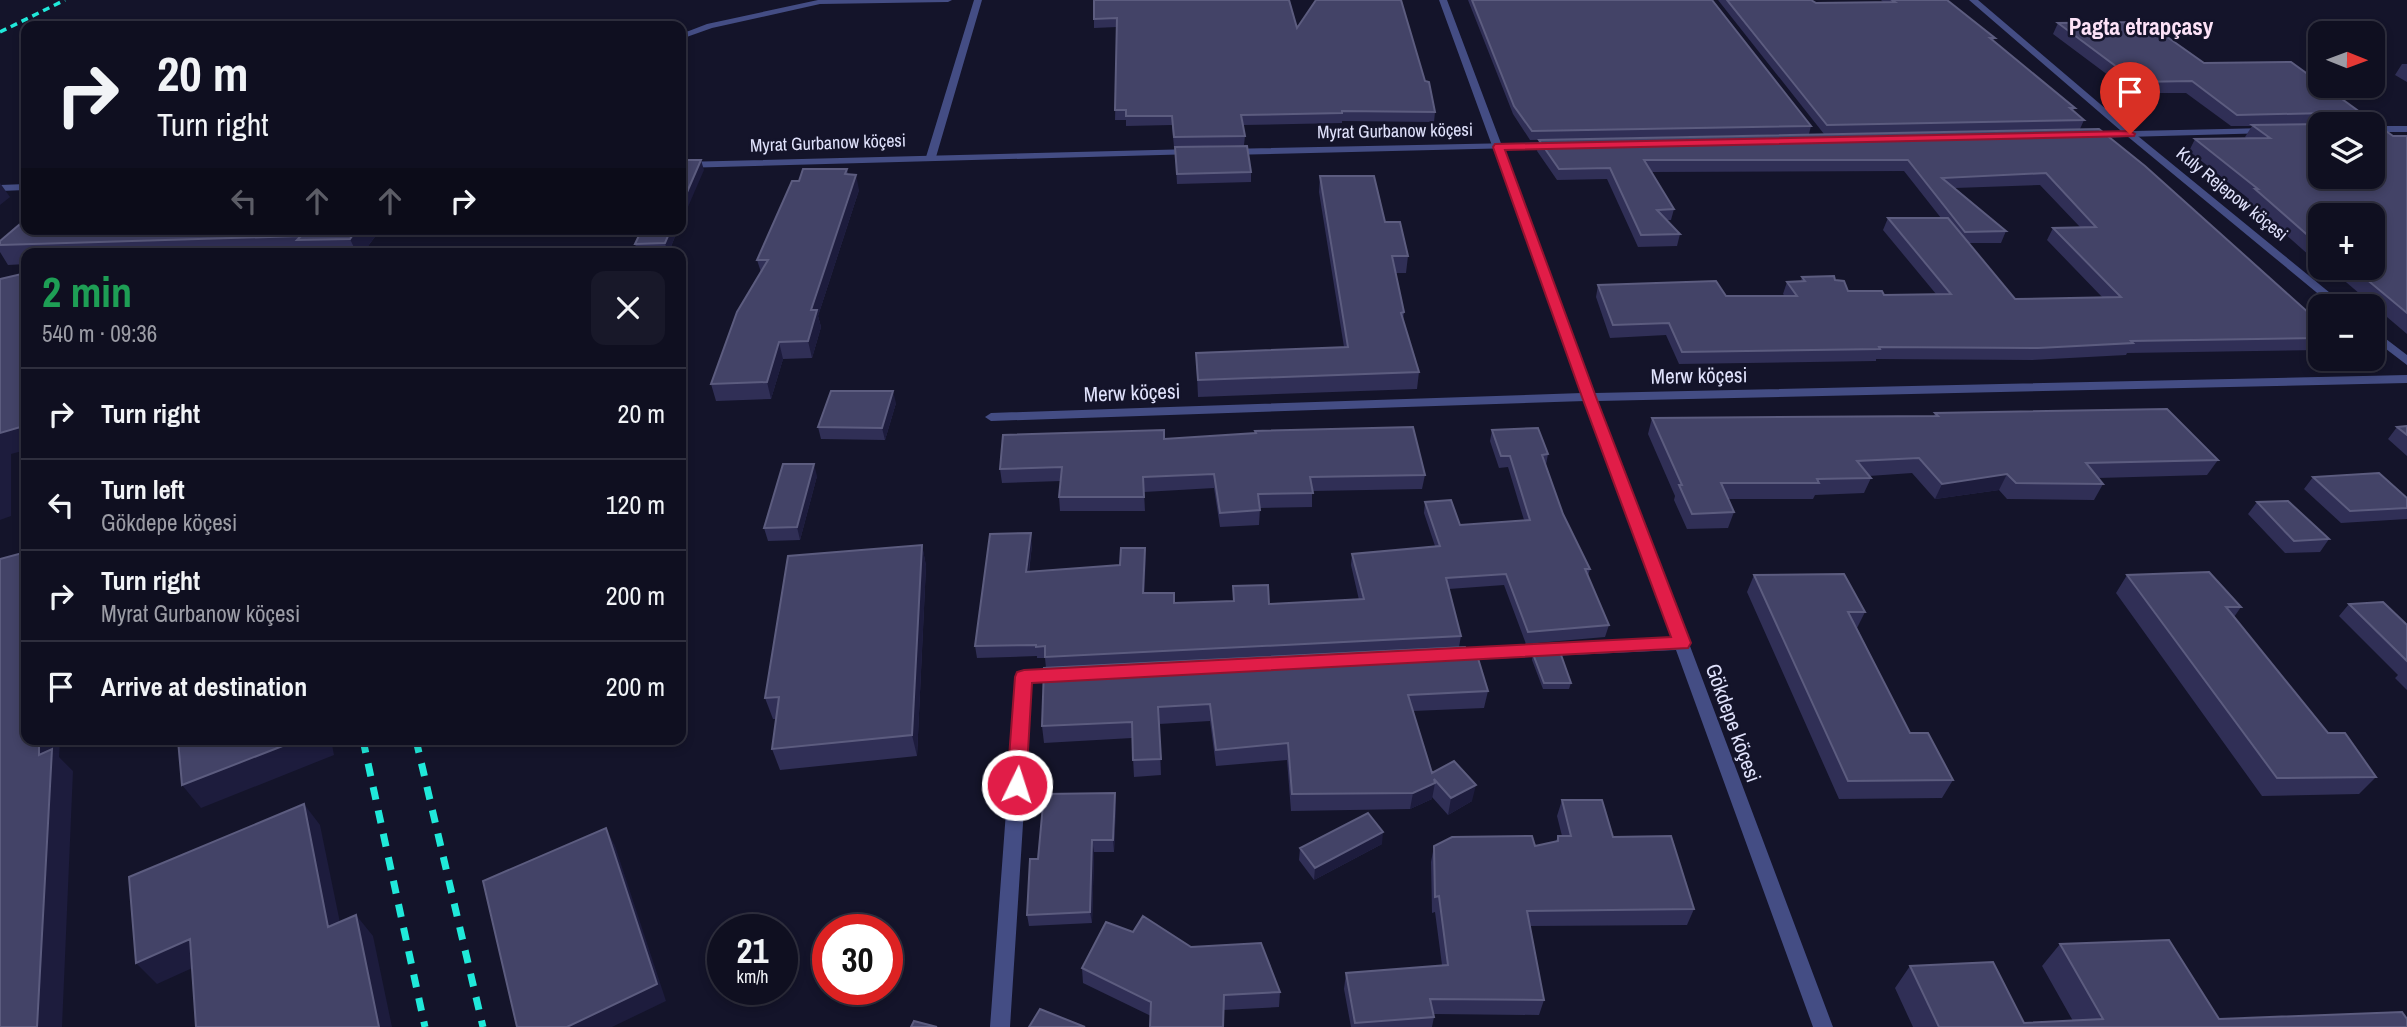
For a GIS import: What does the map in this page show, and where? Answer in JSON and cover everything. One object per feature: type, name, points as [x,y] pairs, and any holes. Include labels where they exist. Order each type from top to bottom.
[{"type":"street","points":[[686,35],[710,26],[820,2],[948,0]]},
{"type":"street","points":[[931,157],[978,0]]},
{"type":"street","name":"Gökdepe köçesi","points":[[1443,0],[1823,1027]]},
{"type":"street","name":"Kuly Rejepow köçesi","points":[[1973,0],[2130,134],[2325,294]]},
{"type":"street","points":[[2385,129],[2407,128]]},
{"type":"street","points":[[2076,135],[2280,131]]},
{"type":"street","name":"Myrat Gurbanow köçesi","points":[[1222,152],[1566,145]]},
{"type":"street","name":"Myrat Gurbanow köçesi","points":[[686,165],[1208,152]]},
{"type":"street","points":[[0,188],[21,187]]},
{"type":"street","points":[[2385,343],[2407,361]]},
{"type":"street","name":"Merw köçesi","points":[[991,417],[1589,397],[2407,379]]},
{"type":"street","points":[[1435,656],[1682,643]]},
{"type":"street","points":[[1000,1027],[1024,677],[1079,674]]},
{"type":"building","points":[[1094,0],[1289,0],[1297,28],[1316,0],[1401,0],[1425,81],[1429,82],[1435,112],[1342,111],[1241,115],[1245,136],[1174,137],[1172,116],[1126,116],[1126,110],[1115,110],[1117,18],[1094,19]]},
{"type":"building","points":[[1472,0],[1712,0],[1811,126],[1532,131],[1514,106]]},
{"type":"building","points":[[1727,0],[1811,0],[1816,3],[1947,0],[2075,108],[2070,108],[2084,120],[1827,125]]},
{"type":"building","points":[[2146,22],[2204,63],[2291,62],[2308,74],[2308,98],[2341,98],[2360,112],[2237,115],[2192,81],[2137,82],[2058,23]]},
{"type":"building","points":[[2308,124],[2308,189],[2385,189],[2385,130],[2393,136],[2407,136],[2407,313],[2367,280],[2385,280],[2385,203],[2308,203],[2308,235],[2255,189],[2258,189],[2195,139],[2270,138],[2252,125]]},
{"type":"building","points":[[2099,129],[2145,166],[2308,312],[2308,338],[2131,341],[2133,343],[2038,348],[1879,347],[1880,349],[1682,352],[1669,323],[1613,325],[1598,285],[1716,281],[1726,296],[1797,296],[1787,282],[1805,281],[1802,277],[1834,276],[1835,280],[1844,281],[1848,291],[1882,291],[1884,295],[1951,294],[1888,218],[1948,218],[2015,299],[2121,297],[2053,228],[2096,227],[2046,173],[1942,178],[2006,231],[1965,232],[1908,160],[1644,160],[1674,209],[1657,210],[1680,234],[1641,235],[1610,168],[1559,169],[1539,140]]},
{"type":"building","points":[[1247,146],[1251,172],[1177,174],[1175,147]]},
{"type":"building","points":[[686,160],[701,160],[686,194]]},
{"type":"building","points":[[803,169],[847,169],[845,174],[856,175],[811,310],[817,310],[808,341],[779,342],[767,382],[711,384],[737,312],[768,260],[757,260],[792,181],[799,181]]},
{"type":"building","points":[[1320,176],[1374,176],[1385,222],[1400,222],[1408,256],[1392,256],[1404,312],[1401,313],[1419,372],[1198,380],[1196,353],[1348,347]]},
{"type":"building","points":[[21,223],[21,235],[353,235],[350,239],[297,240],[301,236],[0,245],[0,241]]},
{"type":"building","points":[[639,235],[668,235],[665,243],[635,244]]},
{"type":"building","points":[[21,274],[21,427],[0,433],[0,279]]},
{"type":"building","points":[[831,391],[893,391],[882,428],[818,427]]},
{"type":"building","points":[[2167,409],[2218,460],[2086,463],[2103,484],[2016,483],[2007,474],[1942,484],[1919,458],[1857,461],[1871,478],[1817,479],[1819,483],[1721,483],[1734,512],[1692,514],[1652,418],[1938,416],[1935,413]]},
{"type":"building","points":[[2407,426],[2407,435],[2397,427]]},
{"type":"building","points":[[1413,427],[1425,475],[1310,477],[1313,493],[1258,494],[1260,510],[1220,513],[1214,474],[1143,477],[1144,497],[1059,497],[1062,467],[1000,469],[1003,435],[1164,430],[1164,439],[1256,433],[1255,431]]},
{"type":"building","points":[[1538,428],[1548,454],[1542,455],[1563,514],[1590,569],[1585,569],[1609,625],[1528,632],[1506,574],[1446,578],[1461,636],[1045,657],[1045,646],[975,646],[990,534],[1031,533],[1026,572],[1120,565],[1121,548],[1145,548],[1143,593],[1174,593],[1174,603],[1234,601],[1233,586],[1268,585],[1269,604],[1364,599],[1352,554],[1440,546],[1425,502],[1451,500],[1460,525],[1530,520],[1510,456],[1501,456],[1492,430]]},
{"type":"building","points":[[783,464],[814,464],[797,527],[764,528]]},
{"type":"building","points":[[2379,473],[2407,498],[2407,508],[2350,511],[2313,477]]},
{"type":"building","points":[[2288,501],[2329,539],[2294,541],[2257,502]]},
{"type":"building","points":[[922,545],[912,735],[772,749],[779,697],[765,698],[788,556]]},
{"type":"building","points":[[21,553],[21,745],[39,745],[39,755],[52,749],[37,1027],[0,1027],[0,559]]},
{"type":"building","points":[[2209,572],[2241,607],[2226,607],[2328,733],[2345,733],[2376,777],[2277,778],[2127,575]]},
{"type":"building","points":[[1844,574],[1865,612],[1848,612],[1910,733],[1928,733],[1953,780],[1848,781],[1754,575]]},
{"type":"building","points":[[2383,602],[2407,625],[2407,661],[2349,604]]},
{"type":"building","points":[[1465,647],[1467,656],[1477,655],[1488,691],[1408,695],[1432,773],[1454,761],[1476,785],[1451,798],[1434,779],[1435,783],[1413,793],[1292,794],[1288,743],[1216,750],[1210,704],[1158,707],[1161,759],[1133,760],[1132,722],[1042,726],[1044,668]]},
{"type":"building","points":[[1560,652],[1571,683],[1544,683],[1533,654]]},
{"type":"building","points":[[178,745],[285,745],[182,785]]},
{"type":"building","points":[[1115,793],[1113,840],[1092,840],[1090,912],[1027,915],[1030,859],[1038,859],[1044,794]]},
{"type":"building","points":[[1562,800],[1602,800],[1613,837],[1671,836],[1694,909],[1527,911],[1544,1000],[1430,999],[1434,1017],[1355,1023],[1346,973],[1448,965],[1439,896],[1435,897],[1434,846],[1452,837],[1532,836],[1535,846],[1558,841],[1558,836],[1571,836]]},
{"type":"building","points":[[304,804],[328,927],[356,915],[379,1027],[196,1027],[190,939],[136,963],[129,877]]},
{"type":"building","points":[[1368,813],[1383,832],[1315,868],[1300,848]]},
{"type":"building","points":[[606,828],[657,984],[567,1027],[517,1027],[483,881]]},
{"type":"building","points":[[1143,916],[1191,947],[1261,943],[1280,992],[1224,995],[1223,1027],[1150,1027],[1151,1002],[1082,968],[1106,922],[1133,932]]},
{"type":"building","points":[[2169,940],[2219,1019],[2402,1012],[2407,1019],[2407,1027],[1939,1027],[1910,966],[1993,962],[2024,1023],[2103,1019],[2060,944]]},
{"type":"building","points":[[1040,1009],[1085,1027],[1029,1027]]},
{"type":"building","points":[[914,1021],[937,1027],[911,1027]]},
{"type":"railway","points":[[22,21],[65,0]]},
{"type":"railway","points":[[0,32],[21,22]]},
{"type":"railway","points":[[364,745],[425,1027]]},
{"type":"railway","points":[[417,745],[483,1027]]},
{"type":"district","name":"Pagta etrapçasy","points":[[2141,27]]},
{"type":"route","points":[[1017,785],[1024,677],[1682,643],[1499,147],[2130,134]]}]
